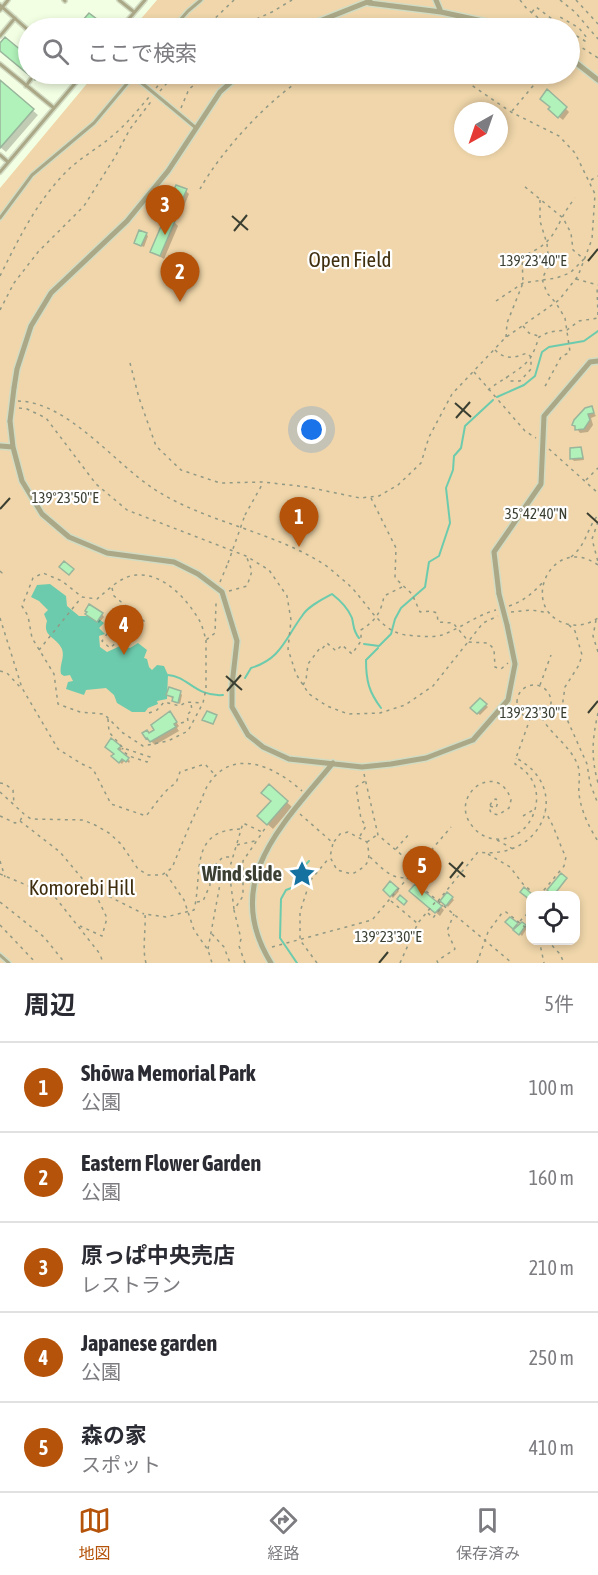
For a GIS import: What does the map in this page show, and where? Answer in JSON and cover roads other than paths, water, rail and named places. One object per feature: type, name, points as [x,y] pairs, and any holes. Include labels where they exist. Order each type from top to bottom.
[{"type":"street","points":[[436,0],[441,12]]},
{"type":"street","points":[[327,18],[370,1],[469,18]]},
{"type":"street","points":[[580,66],[598,80]]},
{"type":"street","points":[[229,84],[220,92],[168,171],[128,221],[51,292],[31,327],[17,369],[10,420],[13,447],[22,481],[42,514],[69,537],[107,553],[174,562],[198,574],[220,590],[225,599],[237,641],[232,707],[248,735],[263,747],[289,759],[333,762],[362,767],[426,758],[473,741],[508,700],[514,664],[499,594],[494,552],[541,484],[544,416],[590,362],[598,361]]},
{"type":"street","points":[[0,446],[13,447]]},
{"type":"street","points":[[271,963],[262,948],[255,928],[254,881],[263,855],[274,837],[333,762]]},
{"type":"lane","points":[[8,0],[1,8],[18,21]]},
{"type":"lane","points":[[119,0],[134,12]]},
{"type":"lane","points":[[129,18],[145,0]]},
{"type":"lane","points":[[181,18],[201,0]]},
{"type":"lane","points":[[0,36],[15,18]]},
{"type":"lane","points":[[0,64],[18,79]]},
{"type":"lane","points":[[24,84],[54,108]]},
{"type":"lane","points":[[0,172],[73,84]]},
{"type":"lane","points":[[0,218],[32,175],[94,123],[126,84]]},
{"type":"lane","points":[[144,84],[196,128]]},
{"type":"lane","points":[[0,155],[8,162]]},
{"type":"lane","points":[[0,955],[9,963]]},
{"type":"waterway","points":[[497,397],[524,385],[535,376],[542,352],[549,347],[584,341],[598,331]]},
{"type":"waterway","points":[[364,644],[379,646],[391,634],[401,608],[425,587],[429,562],[439,556],[450,523],[446,488],[453,470],[454,456],[461,448],[465,426],[493,400]]},
{"type":"waterway","points":[[245,678],[251,668],[276,654],[308,609],[332,594],[348,611],[359,638]]},
{"type":"waterway","points":[[378,648],[366,660],[366,667],[371,691],[381,708]]},
{"type":"waterway","points":[[168,675],[175,676],[205,693],[223,695]]},
{"type":"waterway","points":[[297,963],[280,938],[281,899],[286,890],[294,887],[298,882],[299,872],[309,861]]},
{"type":"place","name":"原っぱ中央売店","points":[[165,235]]},
{"type":"place","name":"Eastern Flower Garden","points":[[180,302]]},
{"type":"place","name":"Shōwa Memorial Park","points":[[299,547]]},
{"type":"place","name":"Japanese garden","points":[[124,655]]},
{"type":"place","name":"Wind slide","points":[[302,874]]},
{"type":"place","name":"森の家","points":[[422,896]]},
{"type":"park label","name":"Open Field","points":[[350,260]]},
{"type":"park label","name":"Komorebi Hill","points":[[82,888]]}]
